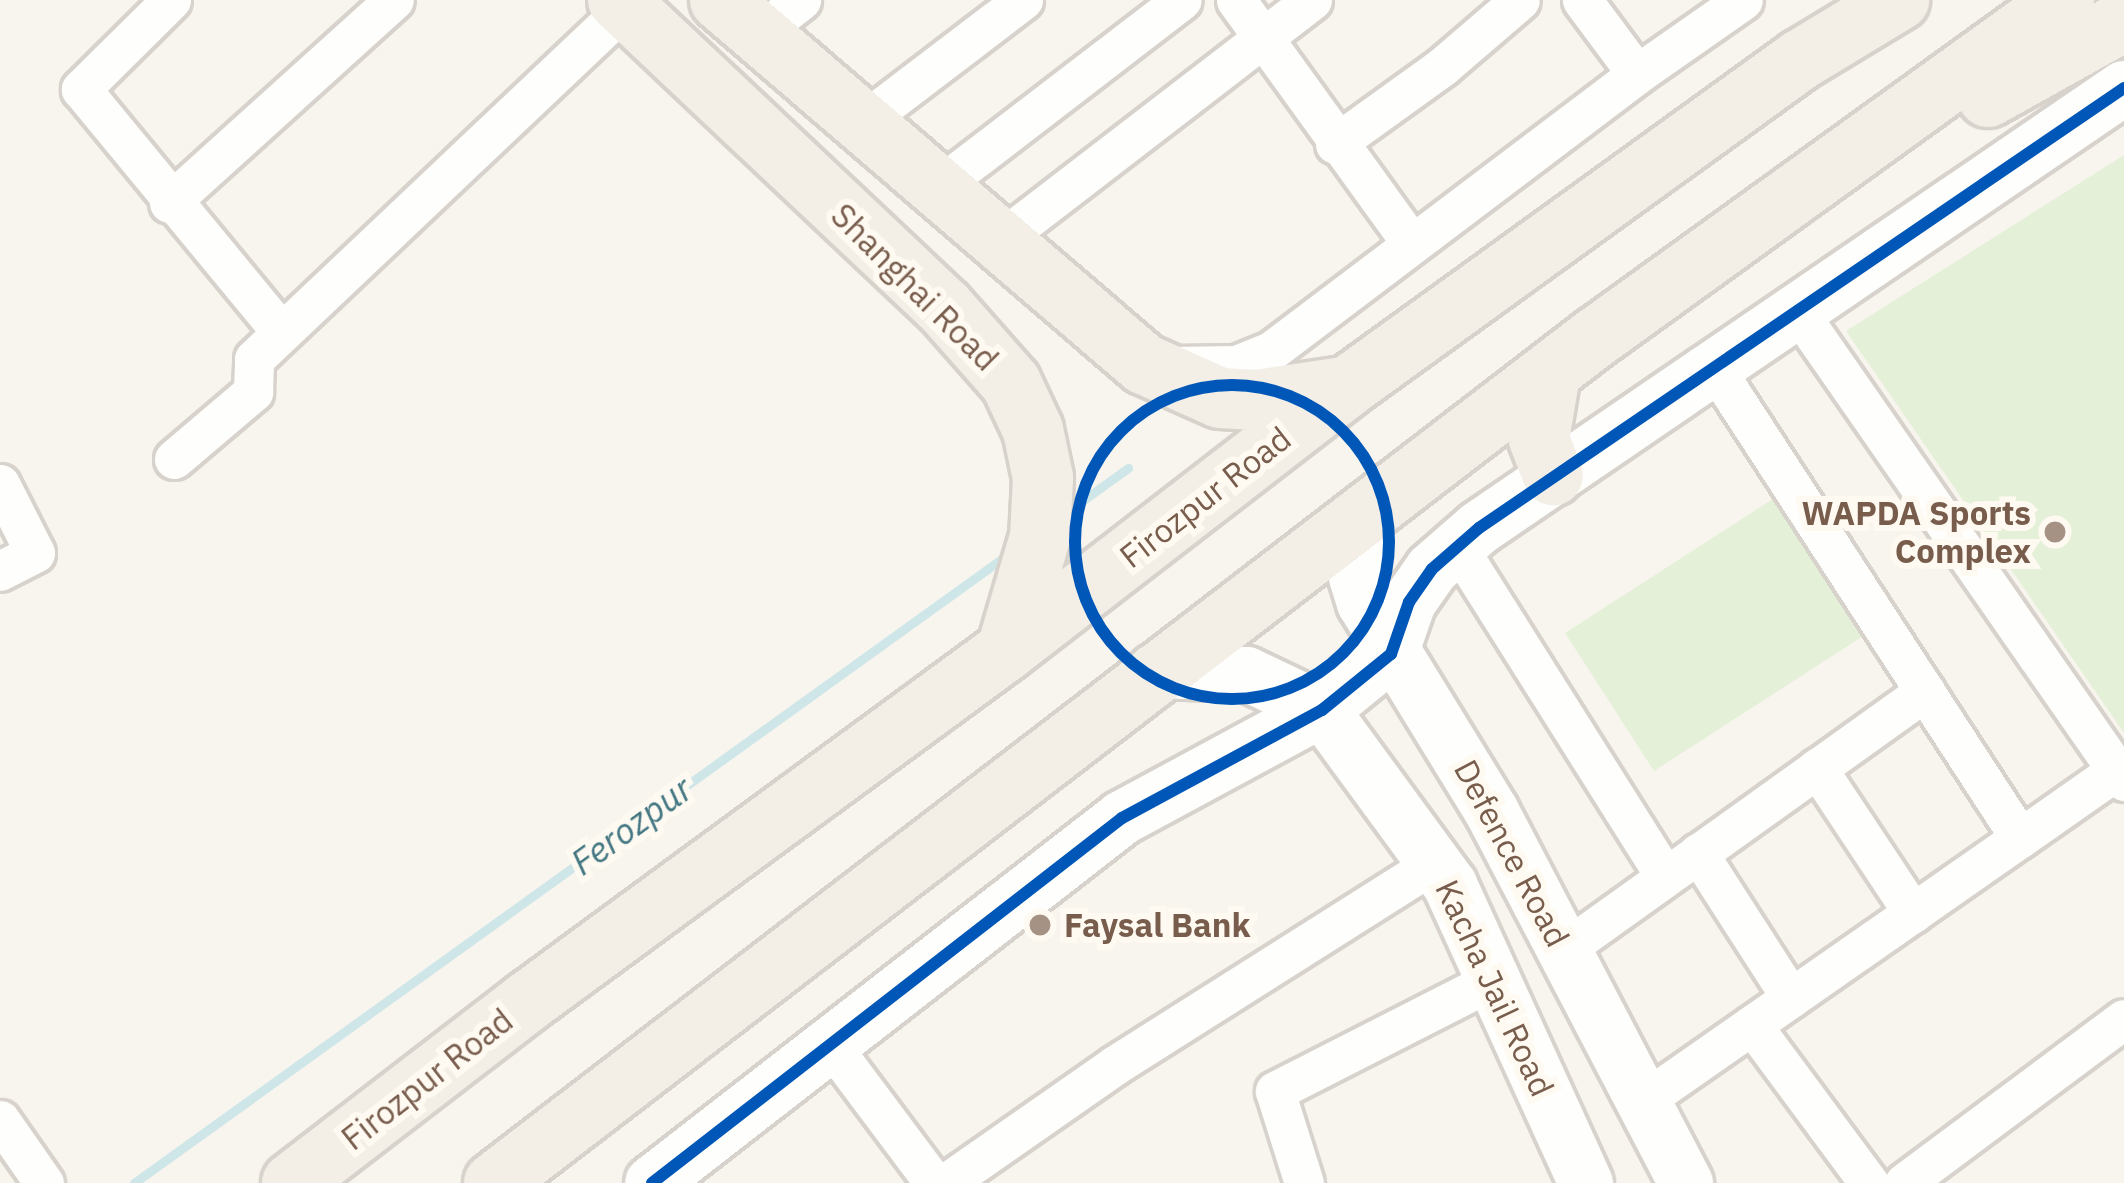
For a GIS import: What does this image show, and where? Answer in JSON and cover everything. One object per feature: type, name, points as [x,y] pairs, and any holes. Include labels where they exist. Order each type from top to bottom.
[{"type":"main road","points":[[1801,61],[1851,0]]},
{"type":"main road","name":"Firozpur Road","points":[[292,1179],[1007,650],[1347,387],[1801,61],[1899,0]]},
{"type":"main road","points":[[494,1183],[1155,671],[1850,152],[1955,83],[2064,0]]},
{"type":"main road","name":"Shanghai Road","points":[[622,3],[944,307],[1011,383],[1033,430],[1043,478],[1040,537],[1007,650]]},
{"type":"main road","points":[[760,11],[860,124],[1144,364],[1220,398],[1258,400],[1347,387]]},
{"type":"main road","points":[[1850,152],[1900,145],[2124,21]]},
{"type":"main road","points":[[1550,374],[1539,440],[1553,476]]},
{"type":"main road","points":[[522,1183],[560,1136]]},
{"type":"street","points":[[171,0],[81,89],[170,203],[281,332]]},
{"type":"street","points":[[170,203],[394,0]]},
{"type":"street","points":[[860,124],[1023,0]]},
{"type":"street","points":[[938,187],[1182,0]]},
{"type":"street","points":[[1236,0],[1335,144],[1411,243]]},
{"type":"street","points":[[999,241],[1312,0]]},
{"type":"street","points":[[1335,144],[1444,66],[1520,0]]},
{"type":"street","points":[[1582,0],[1636,74]]},
{"type":"street","points":[[1144,364],[1235,365],[1271,351],[1636,74],[1743,0]]},
{"type":"street","points":[[174,459],[253,392],[254,359],[622,3]]},
{"type":"street","points":[[652,1183],[1122,818],[1322,710],[1391,654],[1409,602],[1457,546],[2124,88]]},
{"type":"street","points":[[1640,1103],[2020,838],[2120,776],[1796,309]]},
{"type":"street","points":[[1714,367],[2020,838]]},
{"type":"street","points":[[0,484],[34,553],[0,571]]},
{"type":"street","name":"Defence Road","points":[[1356,522],[1356,577],[1391,654],[1448,733],[1686,1183]]},
{"type":"street","points":[[1457,546],[1664,875]]},
{"type":"street","name":"Kacha Jail Road","points":[[1155,671],[1247,674],[1322,710],[1450,885],[1586,1183]]},
{"type":"street","points":[[1565,949],[1925,691]]},
{"type":"street","points":[[1816,768],[1913,913]]},
{"type":"street","points":[[1698,853],[1791,998]]},
{"type":"street","points":[[946,1183],[1115,1065],[1434,863]]},
{"type":"street","points":[[1304,1183],[1275,1091],[1493,980]]},
{"type":"street","points":[[1904,1183],[2124,1019]]},
{"type":"street","points":[[1752,1025],[1869,1183]]},
{"type":"street","points":[[830,1044],[934,1183]]},
{"type":"street","points":[[0,1120],[44,1183]]},
{"type":"green space","name":"WAPDA Sports Complex","points":[[2124,155],[2124,733],[1846,331]]},
{"type":"green space","points":[[1779,495],[1868,633],[1654,771],[1565,633]]},
{"type":"waterway","name":"Ferozpur","points":[[1064,514],[1128,468]]},
{"type":"waterway","name":"Ferozpur","points":[[134,1183],[1011,552]]},
{"type":"cycle path","points":[[652,1183],[1122,818],[1322,710],[1391,654],[1409,602],[1432,569],[1479,528],[2124,88]]},
{"type":"cycle path","points":[[1232,385],[1292,397],[1343,431],[1377,482],[1389,542],[1377,602],[1343,653],[1292,687],[1232,699],[1172,687],[1121,653],[1087,602],[1075,542],[1087,482],[1121,431],[1172,397],[1232,385]]},
{"type":"place","name":"WAPDA Sports Complex","points":[[2055,532]]},
{"type":"place","name":"Faysal Bank","points":[[1040,925]]}]
